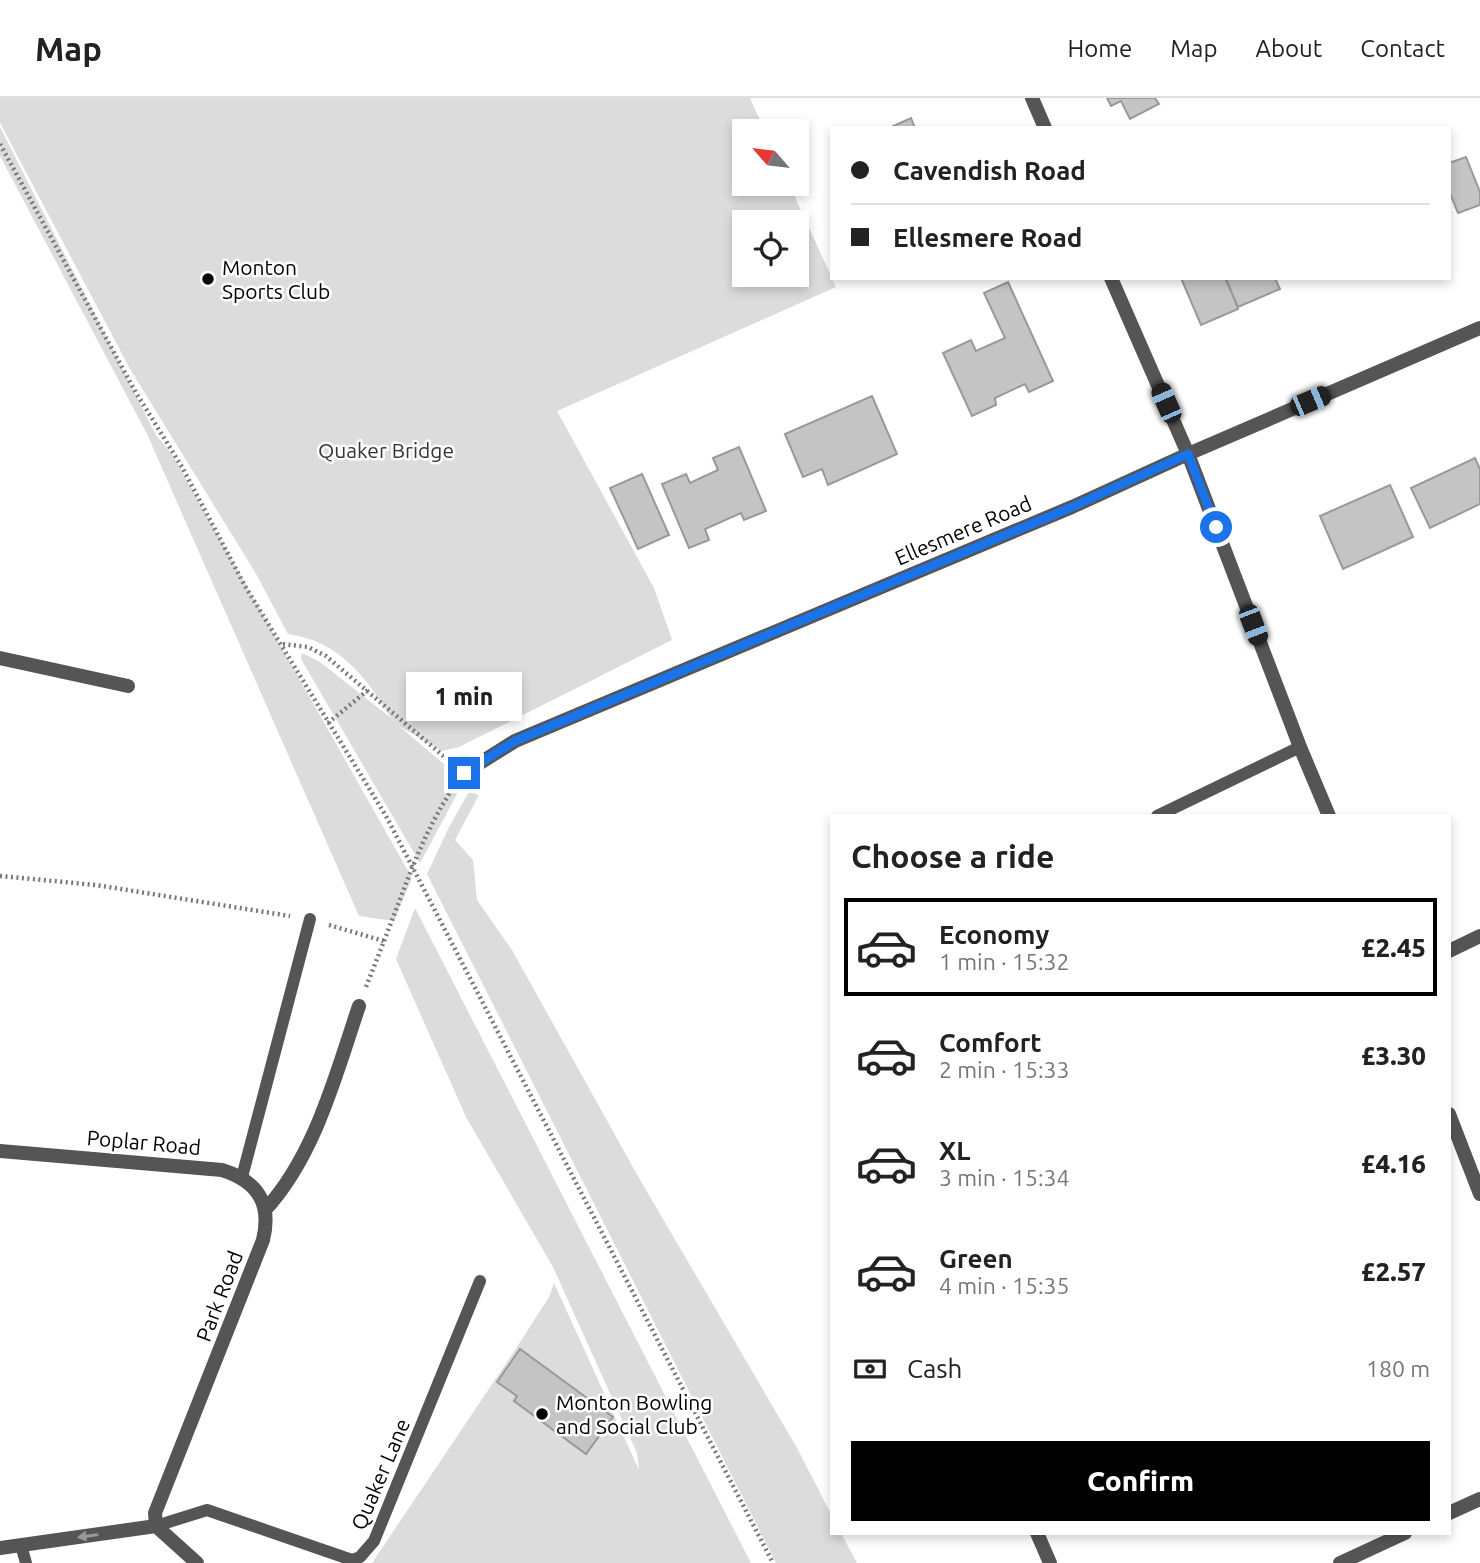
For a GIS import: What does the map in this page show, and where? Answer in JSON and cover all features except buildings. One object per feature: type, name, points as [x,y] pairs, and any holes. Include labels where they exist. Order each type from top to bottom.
[{"type":"street","points":[[1032,98],[1044,126]]},
{"type":"street","points":[[1112,280],[1188,454],[1328,814]]},
{"type":"street","name":"Ellesmere Road","points":[[464,773],[515,741],[1072,507],[1480,328]]},
{"type":"street","points":[[0,658],[128,686]]},
{"type":"street","points":[[1451,950],[1480,936]]},
{"type":"street","points":[[242,1177],[256,1190],[265,1210],[285,1188],[300,1162],[332,1086],[359,1006]]},
{"type":"street","points":[[1451,1119],[1480,1194]]},
{"type":"street","name":"Poplar Road","points":[[0,1151],[222,1170],[242,1177]]},
{"type":"street","name":"Park Road","points":[[156,1527],[155,1513],[263,1240],[267,1218],[265,1210]]},
{"type":"street","points":[[1451,1512],[1480,1499]]},
{"type":"street","points":[[0,1548],[156,1527],[197,1563]]},
{"type":"street","points":[[1038,1535],[1050,1563]]},
{"type":"street","points":[[1340,1563],[1401,1535]]},
{"type":"lane","points":[[1161,814],[1300,747]]},
{"type":"lane","points":[[242,1177],[310,919]]},
{"type":"lane","name":"Quaker Lane","points":[[156,1527],[207,1510],[352,1560],[360,1557],[374,1541],[480,1281]]},
{"type":"lane","points":[[21,1545],[26,1563]]},
{"type":"path","points":[[0,144],[135,391],[182,467],[245,586],[386,816],[773,1563]]},
{"type":"path","points":[[282,644],[316,650],[368,690],[464,773],[446,796],[430,826],[359,1006]]},
{"type":"path","points":[[328,723],[368,690]]},
{"type":"path","points":[[0,876],[96,885],[310,919],[384,941]]},
{"type":"green space","name":"Quaker Bridge","points":[[0,98],[750,98],[760,119],[732,119],[732,196],[794,196],[801,210],[732,210],[732,287],[809,287],[809,228],[830,274],[830,280],[833,280],[836,287],[557,411],[654,588],[672,640],[459,747],[442,751],[399,726],[464,781],[420,863],[301,659],[302,653],[320,662],[391,718],[372,689],[349,663],[322,644],[288,634],[255,572],[130,369],[0,123]]},
{"type":"green space","points":[[0,127],[156,435],[172,454],[412,878],[394,921],[359,916],[147,434],[0,156]]},
{"type":"green space","points":[[469,792],[479,795],[455,840],[473,860],[477,900],[512,950],[639,1178],[797,1448],[830,1512],[830,1535],[842,1535],[857,1563],[776,1563],[427,874]]},
{"type":"green space","points":[[415,908],[751,1563],[372,1563],[515,1350],[549,1297],[554,1283],[639,1470],[637,1453],[553,1267],[466,1117],[396,959]]},
{"type":"place","name":"Monton Sports Club","points":[[208,279]]},
{"type":"place","name":"Monton Bowling and Social Club","points":[[542,1414]]},
{"type":"route","points":[[464,773],[515,741],[1072,507],[1188,454],[1216,527]]}]
